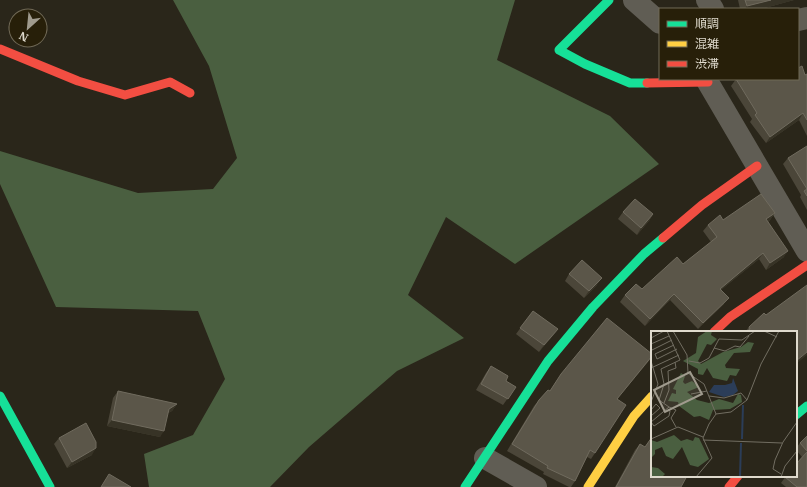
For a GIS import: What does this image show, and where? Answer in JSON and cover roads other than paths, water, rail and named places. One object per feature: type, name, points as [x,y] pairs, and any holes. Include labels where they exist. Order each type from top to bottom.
[{"type":"street","points":[[609,0],[558,50],[585,64],[630,83],[707,80],[756,166],[807,250]]},
{"type":"street","points":[[634,0],[659,22]]},
{"type":"street","points":[[0,49],[78,81],[125,95],[143,88],[170,82],[190,93]]},
{"type":"street","points":[[464,487],[485,458],[548,361],[593,307],[644,254],[702,205],[756,166]]},
{"type":"street","points":[[715,331],[730,317],[807,265]]},
{"type":"street","points":[[0,396],[50,487]]},
{"type":"street","points":[[588,487],[634,416],[651,397]]},
{"type":"street","points":[[797,414],[807,406]]},
{"type":"street","points":[[485,458],[536,487]]},
{"type":"street","points":[[729,487],[737,477]]}]
